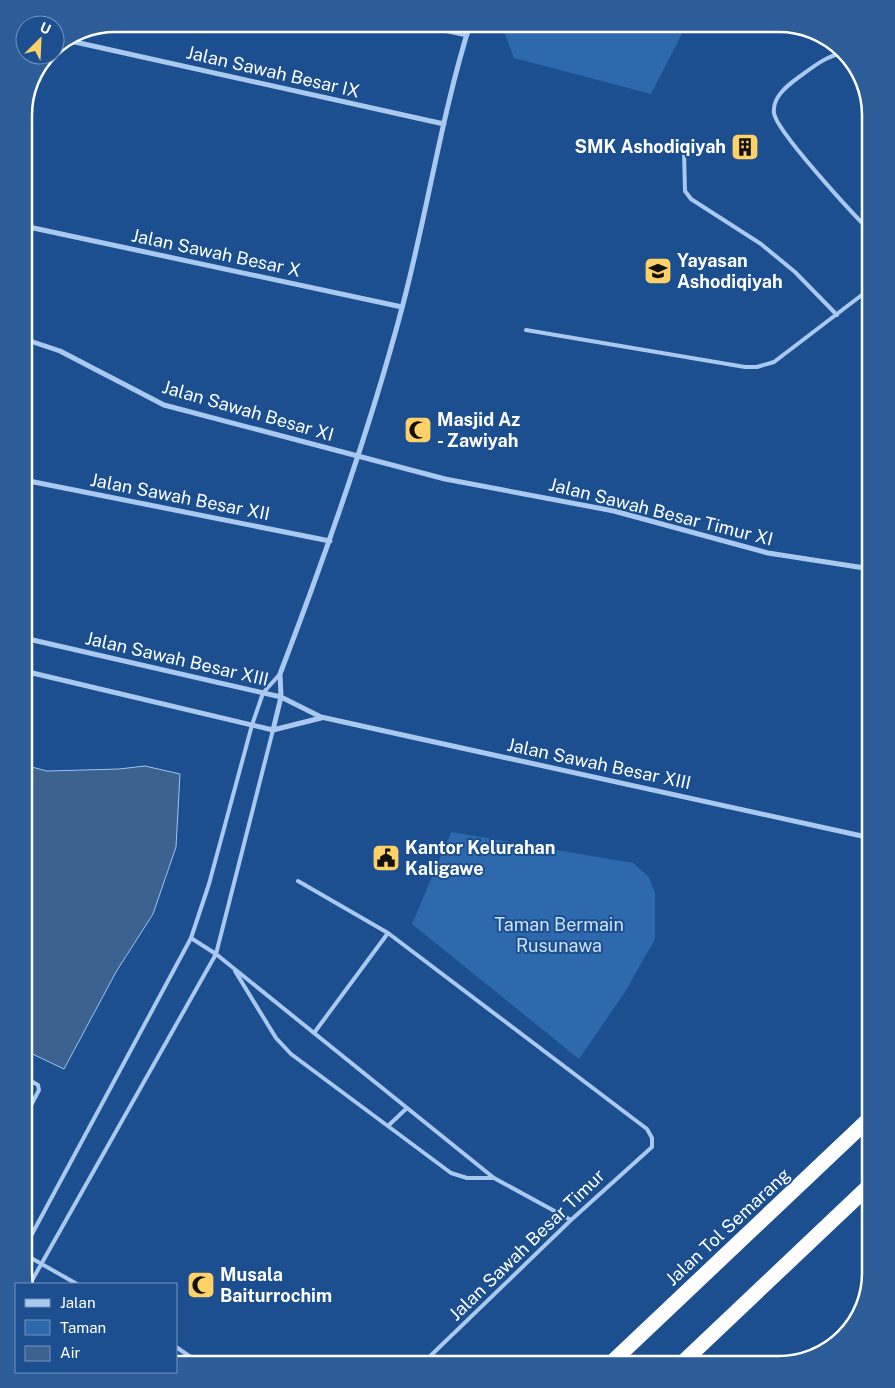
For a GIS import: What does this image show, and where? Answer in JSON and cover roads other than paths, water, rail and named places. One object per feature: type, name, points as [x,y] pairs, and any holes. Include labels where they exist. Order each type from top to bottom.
[{"type":"highway","name":"Jalan Tol Semarang","points":[[619,1356],[862,1126]]},
{"type":"highway","points":[[690,1356],[862,1193]]},
{"type":"street","points":[[273,730],[281,697],[280,674],[330,541],[358,456],[402,307],[466,35],[455,33]]},
{"type":"street","name":"Jalan Sawah Besar IX","points":[[77,42],[444,124]]},
{"type":"street","name":"Jalan Sawah Besar X","points":[[33,228],[402,307]]},
{"type":"street","name":"Jalan Sawah Besar XI","points":[[33,342],[60,351],[164,405],[358,456]]},
{"type":"street","name":"Jalan Sawah Besar Timur XI","points":[[358,456],[445,479],[614,511],[768,553],[862,568]]},
{"type":"street","name":"Jalan Sawah Besar XII","points":[[33,482],[330,541]]},
{"type":"street","name":"Jalan Sawah Besar XIII","points":[[33,640],[281,697],[321,718],[862,836]]},
{"type":"street","name":"Jalan Sawah Besar XIII","points":[[33,673],[273,730],[321,718]]},
{"type":"lane","points":[[836,55],[824,59],[791,83],[776,101],[774,113],[784,134],[862,222]]},
{"type":"lane","points":[[684,150],[685,191],[691,199],[761,244],[796,272],[837,315]]},
{"type":"lane","points":[[526,330],[745,367],[757,366],[781,357],[862,295]]},
{"type":"lane","points":[[32,1234],[191,938],[210,884],[252,726],[263,693],[280,674]]},
{"type":"lane","points":[[33,1279],[216,954],[273,730]]},
{"type":"lane","points":[[298,881],[388,933],[314,1033]]},
{"type":"lane","name":"Jalan Sawah Besar Timur","points":[[388,933],[647,1129],[652,1138],[652,1147],[571,1220],[431,1355]]},
{"type":"lane","points":[[191,938],[216,954],[494,1178],[571,1220]]},
{"type":"lane","points":[[232,967],[276,1038],[291,1054],[452,1173],[467,1178],[494,1178]]},
{"type":"lane","points":[[32,1082],[38,1085],[39,1090],[32,1103]]},
{"type":"lane","points":[[389,1125],[407,1108]]},
{"type":"lane","points":[[32,1258],[75,1283]]},
{"type":"water","points":[[145,766],[180,774],[176,847],[153,914],[116,972],[64,1069],[32,1054],[32,767],[47,771],[119,769]]},
{"type":"place","name":"SMK Ashodiqiyah","points":[[745,147]]},
{"type":"place","name":"Yayasan Ashodiqiyah","points":[[658,271]]},
{"type":"place","name":"Masjid Az - Zawiyah","points":[[418,430]]},
{"type":"place","name":"Kantor Kelurahan Kaligawe","points":[[386,858]]},
{"type":"place","name":"Musala Baiturrochim","points":[[201,1285]]},
{"type":"park label","name":"Taman Bermain Rusunawa","points":[[559,935]]}]
